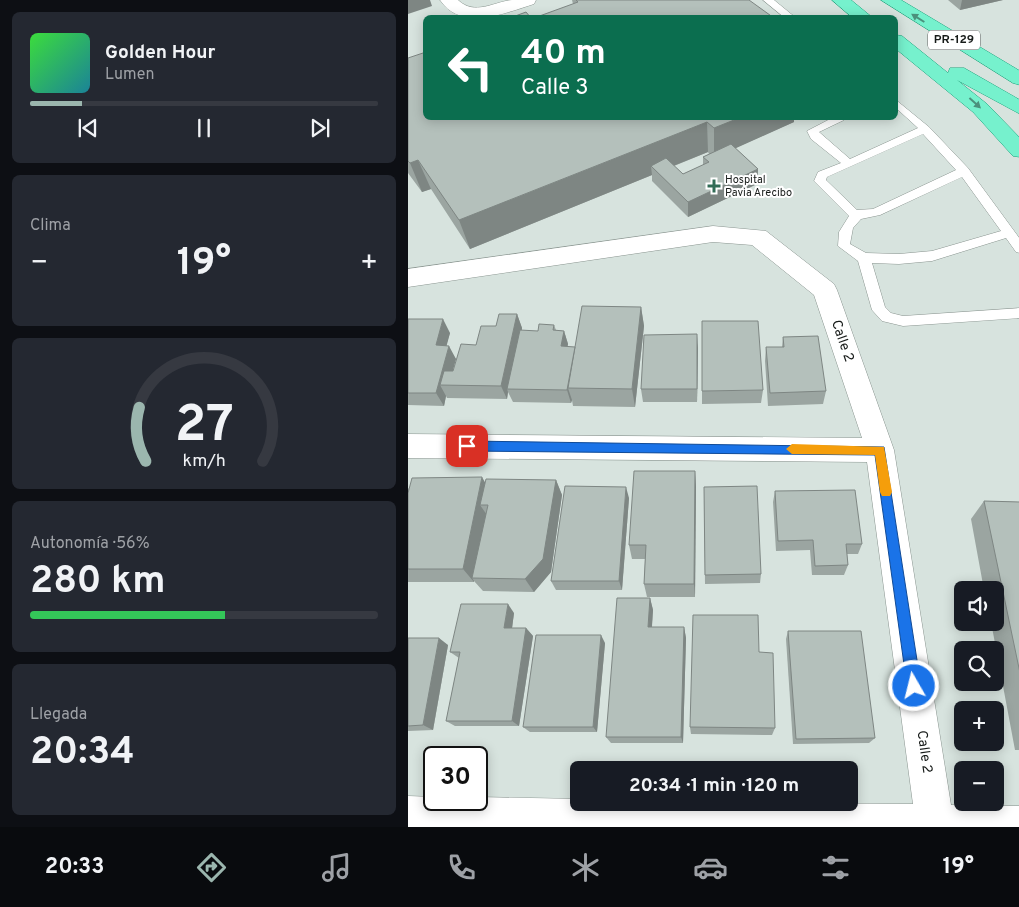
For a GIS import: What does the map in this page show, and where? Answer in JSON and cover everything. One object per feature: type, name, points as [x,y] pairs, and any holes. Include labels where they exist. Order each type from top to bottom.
[{"type":"main road","points":[[840,0],[861,15]]},
{"type":"main road","name":"PR-129","points":[[889,0],[1020,79]]},
{"type":"main road","name":"PR-129","points":[[898,39],[1020,108]]},
{"type":"main road","points":[[898,40],[980,108],[1020,151]]},
{"type":"main road","points":[[980,56],[1020,73]]},
{"type":"street","points":[[448,0],[464,13],[483,13],[528,0]]},
{"type":"street","name":"Calle 2","points":[[408,278],[713,234],[758,237],[825,290],[880,450],[935,824]]},
{"type":"street","points":[[408,446],[880,450]]},
{"type":"street","points":[[408,815],[590,822],[1020,825]]},
{"type":"lane","points":[[768,0],[788,15]]},
{"type":"lane","points":[[898,105],[925,129],[964,172],[1020,249]]},
{"type":"lane","points":[[835,120],[812,130],[815,137],[849,164]]},
{"type":"lane","points":[[925,129],[822,175],[820,181],[853,213],[858,214],[876,212],[964,172]]},
{"type":"lane","points":[[858,214],[846,226],[843,239],[844,246],[864,258],[899,259],[932,256],[1008,233]]},
{"type":"lane","points":[[864,258],[879,310],[887,317],[902,320],[1020,313]]},
{"type":"building","points":[[576,0],[749,0],[770,15],[542,15],[578,2]]},
{"type":"building","points":[[526,12],[528,15],[518,15]]},
{"type":"building","points":[[423,53],[423,120],[734,120],[714,128],[707,122],[459,220],[418,160],[410,163],[408,161],[408,58]]},
{"type":"building","points":[[731,144],[758,169],[688,202],[651,166],[666,158],[683,174],[709,162],[703,157]]},
{"type":"building","points":[[582,306],[641,307],[632,389],[568,388]]},
{"type":"building","points":[[499,314],[517,314],[501,386],[440,385],[444,371],[453,371],[461,344],[476,345],[481,326],[496,326]]},
{"type":"building","points":[[408,319],[443,319],[436,345],[449,346],[436,393],[408,393]]},
{"type":"building","points":[[702,321],[758,321],[763,390],[702,391]]},
{"type":"building","points":[[539,324],[554,325],[553,330],[564,331],[561,346],[575,347],[567,390],[507,389],[520,330],[538,331]]},
{"type":"building","points":[[697,334],[697,389],[641,389],[644,335]]},
{"type":"building","points":[[818,336],[826,391],[770,393],[766,347],[784,347],[783,337]]},
{"type":"building","points":[[634,471],[695,471],[694,584],[644,584],[646,545],[629,545]]},
{"type":"building","points":[[482,477],[463,569],[408,569],[408,493],[412,478]]},
{"type":"building","points":[[486,479],[556,480],[543,559],[525,579],[472,578],[488,505],[480,505]]},
{"type":"building","points":[[565,486],[626,487],[619,581],[551,581]]},
{"type":"building","points":[[757,486],[761,574],[705,575],[704,487]]},
{"type":"building","points":[[855,490],[862,544],[846,544],[848,565],[815,566],[813,540],[778,541],[775,491]]},
{"type":"building","points":[[984,501],[1020,502],[1020,673],[1004,597],[1004,581],[1001,581]]},
{"type":"building","points":[[617,598],[650,598],[648,627],[684,627],[681,737],[606,737]]},
{"type":"building","points":[[461,604],[508,604],[504,628],[526,628],[512,721],[446,721],[460,652],[450,652]]},
{"type":"building","points":[[693,615],[758,615],[759,652],[773,653],[775,728],[690,727]]},
{"type":"building","points":[[788,631],[861,631],[875,738],[796,739]]},
{"type":"building","points":[[536,635],[601,635],[593,727],[523,727]]},
{"type":"building","points":[[408,638],[439,638],[423,725],[408,726]]},
{"type":"slow traffic","points":[[792,449],[880,450],[886,492]]},
{"type":"place","name":"Hospital Pavia Arecibo","points":[[714,186]]},
{"type":"route","points":[[467,446],[880,450],[914,686]]}]
